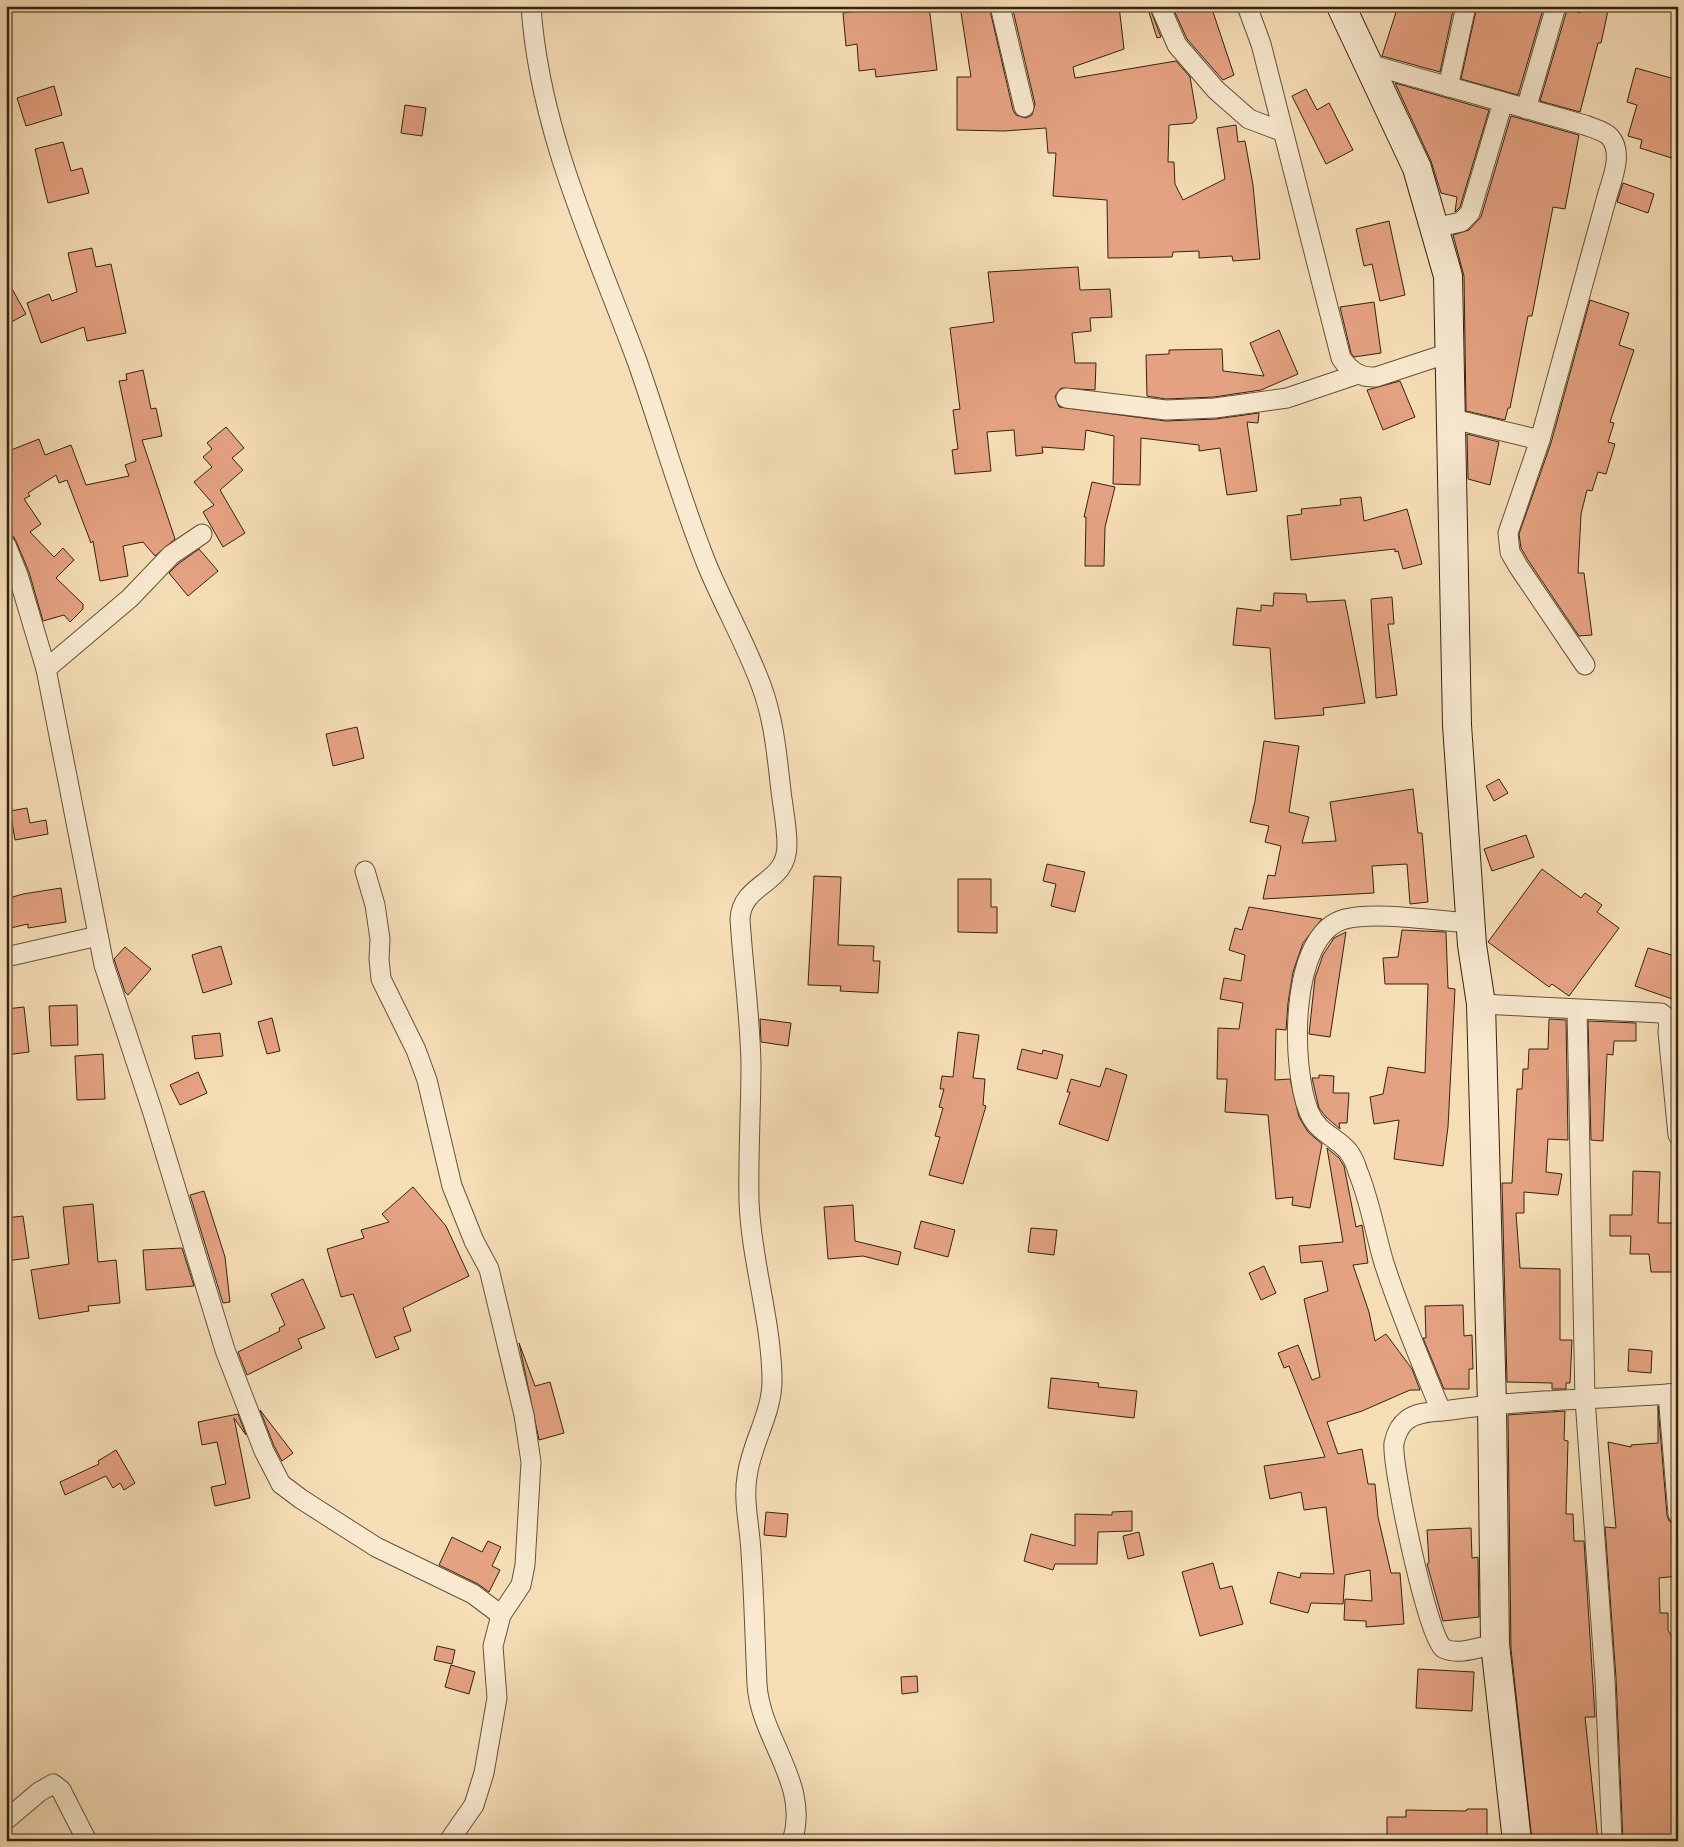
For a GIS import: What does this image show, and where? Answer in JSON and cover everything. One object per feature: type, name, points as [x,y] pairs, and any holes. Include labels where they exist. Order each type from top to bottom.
[{"type":"main road","points":[[1341,6],[1417,168],[1448,276],[1452,352],[1457,725],[1470,923],[1480,1004],[1492,1404],[1495,1644],[1517,1841]]},
{"type":"street","points":[[531,6],[534,45],[542,87],[552,128],[580,216],[636,361],[708,565],[742,637],[762,688],[775,744],[787,846],[779,871],[752,892],[743,902],[740,919],[751,1062],[749,1202],[770,1345],[773,1380],[765,1420],[750,1460],[746,1492],[753,1575],[758,1686],[761,1705],[790,1779],[797,1805],[797,1826],[792,1841]]},
{"type":"street","points":[[1000,6],[1024,108]]},
{"type":"street","points":[[1160,6],[1177,45],[1186,58],[1216,90],[1249,119],[1282,131]]},
{"type":"street","points":[[1247,6],[1260,44],[1340,358],[1358,374],[1367,378],[1376,378],[1452,352]]},
{"type":"street","points":[[1448,87],[1466,6]]},
{"type":"street","points":[[1526,109],[1556,6]]},
{"type":"street","points":[[1368,64],[1585,125],[1609,136],[1615,146],[1616,161],[1540,440],[1508,533],[1510,552],[1585,665]]},
{"type":"street","points":[[1434,228],[1461,222],[1470,213],[1503,102]]},
{"type":"street","points":[[1066,398],[1166,410],[1215,408],[1287,398],[1358,374]]},
{"type":"street","points":[[1453,419],[1540,440]]},
{"type":"street","points":[[46,668],[130,598],[171,555],[202,534]]},
{"type":"street","points":[[6,545],[18,575],[46,668],[104,966],[152,1110],[225,1350],[264,1451],[281,1484],[301,1499],[376,1547],[474,1594],[501,1615]]},
{"type":"street","points":[[365,871],[375,905],[380,939],[378,959],[381,979],[416,1050],[427,1080],[452,1186],[474,1241],[489,1269],[498,1298],[508,1355],[524,1415],[531,1462],[525,1566],[521,1585],[501,1615],[493,1646],[497,1698],[484,1773],[474,1805],[449,1841]]},
{"type":"street","points":[[1440,1411],[1384,1263],[1358,1171],[1349,1152],[1318,1128],[1309,1112],[1302,1089],[1296,1023],[1304,977],[1313,948],[1324,932],[1345,919],[1384,916],[1470,923]]},
{"type":"street","points":[[6,957],[98,936]]},
{"type":"street","points":[[1480,1004],[1661,1013],[1669,1019],[1673,1033],[1678,1135]]},
{"type":"street","points":[[1577,1010],[1585,1399],[1605,1679],[1612,1841]]},
{"type":"street","points":[[1495,1644],[1457,1652],[1444,1649],[1439,1644],[1431,1628],[1407,1527],[1395,1460],[1394,1444],[1398,1430],[1407,1420],[1421,1414],[1492,1404],[1673,1394],[1678,1514]]},
{"type":"street","points":[[6,1820],[39,1792],[53,1784],[61,1790],[87,1841]]},
{"type":"building","points":[[870,6],[929,6],[937,70],[876,77],[875,69],[859,71],[857,44],[846,46],[843,13],[870,10]]},
{"type":"building","points":[[960,6],[989,6],[1013,110],[1016,115],[1026,118],[1032,115],[1035,104],[1012,6],[1119,6],[1124,49],[1073,67],[1075,78],[1176,61],[1190,77],[1197,118],[1193,123],[1169,125],[1168,162],[1174,162],[1175,184],[1183,200],[1225,179],[1217,128],[1236,125],[1238,142],[1245,141],[1253,185],[1260,259],[1233,261],[1232,256],[1199,258],[1199,251],[1173,252],[1172,257],[1108,258],[1107,200],[1053,196],[1056,153],[1048,153],[1046,128],[1004,131],[957,130],[957,77],[971,77]]},
{"type":"building","points":[[1147,6],[1149,6],[1161,37],[1157,38]]},
{"type":"building","points":[[1172,6],[1211,6],[1234,75],[1223,80],[1187,39]]},
{"type":"building","points":[[1398,6],[1454,6],[1440,72],[1382,56]]},
{"type":"building","points":[[1477,6],[1544,6],[1518,95],[1461,79]]},
{"type":"building","points":[[1585,6],[1609,6],[1601,43],[1598,43],[1580,112],[1540,101],[1567,10],[1580,13]]},
{"type":"building","points":[[1636,68],[1678,80],[1678,110],[1674,124],[1678,125],[1678,160],[1640,148],[1642,140],[1628,136],[1637,105],[1627,102]]},
{"type":"building","points":[[1395,83],[1489,110],[1460,207],[1455,212],[1457,197],[1441,193],[1431,161]]},
{"type":"building","points":[[54,86],[62,115],[26,126],[17,98]]},
{"type":"building","points":[[1306,89],[1317,110],[1329,103],[1353,150],[1326,164],[1292,96]]},
{"type":"building","points":[[405,105],[426,108],[422,136],[401,133]]},
{"type":"building","points":[[1511,116],[1579,135],[1565,209],[1553,207],[1532,316],[1528,316],[1510,408],[1508,408],[1505,420],[1466,411],[1464,276],[1453,235],[1469,230],[1481,217]]},
{"type":"building","points":[[63,142],[71,171],[82,168],[89,193],[48,203],[35,149]]},
{"type":"building","points":[[1623,183],[1654,194],[1648,213],[1617,202]]},
{"type":"building","points":[[1389,221],[1405,295],[1380,301],[1372,264],[1364,266],[1356,229]]},
{"type":"building","points":[[92,248],[96,267],[111,264],[126,333],[87,341],[84,327],[41,343],[27,303],[49,294],[52,301],[77,292],[68,253]]},
{"type":"building","points":[[1078,267],[1080,290],[1110,289],[1112,317],[1090,318],[1091,331],[1072,333],[1075,363],[1096,363],[1095,390],[1061,388],[1055,396],[1059,407],[1166,421],[1216,419],[1259,413],[1258,423],[1247,422],[1257,491],[1227,495],[1220,448],[1199,451],[1199,445],[1141,438],[1140,485],[1113,484],[1114,436],[1086,430],[1084,450],[1042,447],[1043,453],[1016,456],[1014,430],[987,432],[991,471],[955,474],[952,450],[958,449],[953,410],[960,409],[950,328],[994,322],[988,272]]},
{"type":"building","points":[[6,278],[26,314],[6,325]]},
{"type":"building","points":[[1590,300],[1629,313],[1619,345],[1634,350],[1610,422],[1614,423],[1608,442],[1615,444],[1606,474],[1598,472],[1592,491],[1587,490],[1581,514],[1578,573],[1584,573],[1592,635],[1579,636],[1528,560],[1521,548],[1519,534],[1551,443]]},
{"type":"building","points":[[1374,302],[1381,353],[1354,357],[1351,353],[1340,307]]},
{"type":"building","points":[[1279,330],[1298,374],[1261,390],[1214,397],[1166,399],[1147,396],[1146,355],[1169,354],[1169,350],[1222,349],[1223,371],[1264,376],[1250,343]]},
{"type":"building","points":[[143,370],[151,409],[156,408],[162,436],[142,440],[175,539],[155,556],[143,542],[123,546],[128,576],[100,581],[93,541],[91,543],[67,480],[59,483],[56,475],[28,493],[30,496],[24,499],[41,524],[30,532],[54,557],[63,548],[74,560],[56,578],[83,604],[83,609],[70,622],[64,615],[43,621],[29,572],[16,541],[13,536],[6,534],[6,452],[39,439],[45,455],[71,445],[86,485],[129,476],[125,465],[136,461],[119,381],[127,380],[126,374]]},
{"type":"building","points":[[1400,381],[1415,417],[1383,430],[1367,390]]},
{"type":"building","points":[[226,427],[244,448],[232,458],[243,470],[220,490],[245,533],[223,547],[203,512],[214,505],[194,482],[212,467],[203,457],[212,449],[207,443]]},
{"type":"building","points":[[1467,434],[1499,442],[1490,485],[1468,479]]},
{"type":"building","points":[[1092,482],[1115,487],[1105,527],[1104,566],[1085,566],[1086,517],[1084,517]]},
{"type":"building","points":[[1361,497],[1364,521],[1407,509],[1422,564],[1403,569],[1398,551],[1395,552],[1395,549],[1291,560],[1287,516],[1302,514],[1301,509],[1341,505],[1340,499]]},
{"type":"building","points":[[199,549],[218,571],[188,596],[169,573]]},
{"type":"building","points":[[1274,593],[1306,594],[1307,602],[1345,600],[1365,703],[1323,708],[1324,715],[1275,719],[1270,648],[1233,645],[1237,608],[1261,611],[1261,605],[1273,606]]},
{"type":"building","points":[[1392,597],[1394,624],[1388,624],[1397,695],[1376,698],[1371,599]]},
{"type":"building","points":[[357,727],[364,758],[333,766],[326,734]]},
{"type":"building","points":[[1264,741],[1299,746],[1289,812],[1309,817],[1302,843],[1336,841],[1330,802],[1413,789],[1418,833],[1422,833],[1428,902],[1410,904],[1407,864],[1372,866],[1374,893],[1263,899],[1268,875],[1275,876],[1281,846],[1265,842],[1269,826],[1250,822]]},
{"type":"building","points":[[1499,779],[1508,793],[1494,801],[1486,786]]},
{"type":"building","points":[[27,808],[30,823],[46,820],[48,834],[15,840],[10,811]]},
{"type":"building","points":[[1526,835],[1534,857],[1492,871],[1484,849]]},
{"type":"building","points":[[1047,864],[1085,872],[1075,912],[1051,906],[1056,884],[1043,881]]},
{"type":"building","points":[[1542,869],[1581,898],[1585,893],[1602,905],[1597,912],[1619,928],[1569,996],[1552,984],[1549,987],[1488,942]]},
{"type":"building","points":[[814,876],[841,877],[838,945],[874,946],[873,961],[880,961],[878,993],[840,991],[841,986],[808,985]]},
{"type":"building","points":[[958,879],[991,879],[991,907],[997,907],[997,933],[958,932]]},
{"type":"building","points":[[61,888],[66,922],[28,928],[28,924],[6,929],[6,899],[23,894]]},
{"type":"building","points":[[1249,907],[1322,919],[1303,943],[1293,972],[1286,1030],[1276,1029],[1275,1080],[1290,1079],[1299,1117],[1308,1132],[1322,1144],[1310,1208],[1292,1205],[1293,1197],[1276,1199],[1268,1115],[1225,1112],[1227,1079],[1217,1079],[1218,1028],[1239,1029],[1243,1003],[1220,999],[1224,978],[1241,981],[1245,955],[1229,950],[1235,928],[1242,930]]},
{"type":"building","points":[[1402,930],[1446,932],[1448,988],[1455,989],[1448,1127],[1443,1166],[1394,1159],[1399,1120],[1374,1124],[1370,1097],[1383,1094],[1388,1067],[1425,1073],[1428,984],[1385,984],[1383,958],[1398,957]]},
{"type":"building","points":[[1346,932],[1330,1037],[1309,1034],[1315,978],[1323,955],[1334,938]]},
{"type":"building","points":[[221,946],[232,984],[203,993],[192,955]]},
{"type":"building","points":[[125,947],[151,969],[128,995],[125,992],[114,959]]},
{"type":"building","points":[[1648,948],[1678,957],[1678,1001],[1635,986]]},
{"type":"building","points":[[77,1005],[78,1045],[51,1046],[49,1006]]},
{"type":"building","points":[[24,1007],[29,1052],[6,1055],[6,1009]]},
{"type":"building","points":[[272,1018],[280,1051],[267,1054],[258,1022]]},
{"type":"building","points":[[760,1019],[791,1023],[788,1046],[761,1042]]},
{"type":"building","points":[[1549,1019],[1566,1020],[1568,1140],[1548,1139],[1546,1172],[1562,1174],[1558,1195],[1524,1192],[1524,1213],[1516,1213],[1520,1268],[1560,1269],[1560,1340],[1572,1340],[1570,1383],[1566,1383],[1566,1389],[1552,1389],[1552,1383],[1507,1382],[1502,1183],[1512,1183],[1517,1089],[1522,1089],[1523,1069],[1528,1069],[1529,1049],[1548,1049]]},
{"type":"building","points":[[1588,1021],[1636,1023],[1636,1041],[1614,1041],[1613,1055],[1607,1054],[1603,1141],[1591,1140]]},
{"type":"building","points":[[958,1032],[979,1035],[973,1078],[985,1079],[983,1105],[986,1106],[963,1184],[929,1175],[940,1137],[935,1136],[943,1108],[939,1107],[944,1089],[940,1089],[942,1076],[953,1077]]},
{"type":"building","points":[[220,1033],[223,1056],[195,1059],[192,1036]]},
{"type":"building","points":[[1022,1049],[1042,1054],[1043,1050],[1063,1055],[1057,1079],[1017,1069]]},
{"type":"building","points":[[103,1054],[105,1099],[77,1100],[75,1056]]},
{"type":"building","points":[[1106,1068],[1127,1075],[1108,1141],[1059,1124],[1070,1092],[1067,1092],[1071,1079],[1100,1087]]},
{"type":"building","points":[[198,1072],[207,1093],[180,1105],[170,1085]]},
{"type":"building","points":[[1319,1075],[1334,1076],[1333,1093],[1349,1093],[1347,1123],[1339,1123],[1340,1129],[1319,1108],[1312,1078],[1319,1078]]},
{"type":"building","points":[[1327,1148],[1339,1158],[1344,1166],[1356,1227],[1362,1225],[1368,1263],[1353,1265],[1369,1312],[1375,1341],[1386,1334],[1412,1369],[1420,1390],[1410,1390],[1362,1411],[1327,1422],[1338,1454],[1362,1449],[1368,1484],[1375,1484],[1378,1517],[1391,1573],[1400,1573],[1404,1624],[1366,1627],[1366,1621],[1344,1620],[1345,1599],[1372,1601],[1370,1570],[1345,1575],[1343,1604],[1311,1603],[1308,1613],[1270,1603],[1278,1572],[1300,1578],[1301,1573],[1334,1574],[1326,1507],[1304,1510],[1301,1492],[1270,1499],[1264,1466],[1325,1457],[1289,1366],[1284,1368],[1278,1353],[1298,1345],[1312,1380],[1320,1377],[1304,1299],[1328,1291],[1322,1261],[1301,1263],[1299,1246],[1343,1242]]},
{"type":"building","points":[[1633,1171],[1660,1172],[1658,1223],[1674,1223],[1673,1272],[1651,1272],[1649,1254],[1630,1254],[1631,1236],[1610,1236],[1610,1215],[1632,1215]]},
{"type":"building","points":[[413,1187],[446,1226],[469,1276],[403,1308],[411,1331],[394,1337],[399,1349],[376,1358],[353,1294],[341,1297],[327,1249],[364,1238],[361,1230],[389,1222],[382,1214]]},
{"type":"building","points":[[204,1191],[225,1257],[230,1302],[223,1303],[190,1195]]},
{"type":"building","points":[[93,1204],[98,1262],[116,1260],[120,1303],[88,1306],[89,1311],[39,1319],[31,1270],[69,1264],[63,1207]]},
{"type":"building","points":[[853,1205],[855,1241],[901,1252],[898,1265],[863,1256],[828,1259],[824,1207]]},
{"type":"building","points":[[23,1216],[29,1258],[6,1261],[6,1218]]},
{"type":"building","points":[[921,1221],[955,1230],[948,1257],[914,1248]]},
{"type":"building","points":[[1031,1228],[1057,1230],[1054,1255],[1028,1252]]},
{"type":"building","points":[[182,1248],[194,1286],[146,1290],[143,1250]]},
{"type":"building","points":[[1264,1266],[1276,1293],[1261,1300],[1249,1273]]},
{"type":"building","points":[[303,1279],[325,1328],[298,1339],[302,1348],[247,1375],[238,1352],[280,1331],[279,1328],[285,1325],[271,1294]]},
{"type":"building","points":[[1463,1305],[1464,1336],[1472,1335],[1473,1369],[1469,1369],[1469,1389],[1444,1389],[1423,1338],[1426,1338],[1425,1306]]},
{"type":"building","points":[[519,1343],[535,1386],[550,1382],[564,1433],[539,1440]]},
{"type":"building","points":[[1629,1349],[1652,1351],[1651,1373],[1628,1371]]},
{"type":"building","points":[[1051,1378],[1099,1383],[1098,1387],[1137,1391],[1134,1418],[1048,1408]]},
{"type":"building","points":[[1658,1406],[1667,1515],[1669,1521],[1678,1525],[1678,1576],[1659,1578],[1660,1613],[1668,1613],[1668,1630],[1678,1648],[1678,1841],[1623,1841],[1616,1678],[1605,1527],[1616,1528],[1608,1442],[1631,1447],[1631,1445],[1658,1443]]},
{"type":"building","points":[[260,1410],[293,1453],[282,1461],[274,1446]]},
{"type":"building","points":[[1565,1411],[1564,1440],[1568,1441],[1566,1514],[1573,1514],[1574,1541],[1584,1541],[1595,1717],[1585,1717],[1598,1841],[1532,1841],[1511,1649],[1508,1415]]},
{"type":"building","points":[[238,1414],[246,1435],[234,1418],[250,1498],[215,1506],[211,1487],[226,1484],[217,1442],[202,1445],[198,1422]]},
{"type":"building","points":[[116,1450],[135,1483],[124,1490],[120,1483],[113,1488],[106,1476],[65,1495],[60,1482],[99,1464],[98,1461]]},
{"type":"building","points":[[1132,1511],[1132,1531],[1098,1532],[1097,1564],[1055,1564],[1053,1570],[1024,1561],[1031,1534],[1075,1546],[1075,1514],[1112,1515],[1112,1512]]},
{"type":"building","points":[[766,1512],[788,1514],[786,1537],[764,1535]]},
{"type":"building","points":[[1471,1528],[1472,1558],[1478,1557],[1479,1617],[1443,1621],[1427,1564],[1429,1563],[1427,1530]]},
{"type":"building","points":[[1139,1532],[1144,1555],[1128,1559],[1123,1536]]},
{"type":"building","points":[[452,1537],[482,1552],[488,1541],[501,1547],[492,1566],[500,1570],[489,1592],[478,1584],[439,1565]]},
{"type":"building","points":[[1213,1563],[1220,1589],[1232,1586],[1243,1624],[1200,1636],[1182,1572]]},
{"type":"building","points":[[437,1646],[455,1650],[452,1664],[434,1660]]},
{"type":"building","points":[[451,1665],[475,1672],[469,1694],[445,1687]]},
{"type":"building","points":[[1418,1669],[1474,1672],[1472,1711],[1416,1708]]},
{"type":"building","points":[[917,1676],[918,1692],[902,1694],[901,1677]]},
{"type":"building","points":[[1467,1809],[1487,1809],[1487,1841],[1387,1841],[1387,1817],[1406,1817],[1406,1810],[1466,1811]]}]
